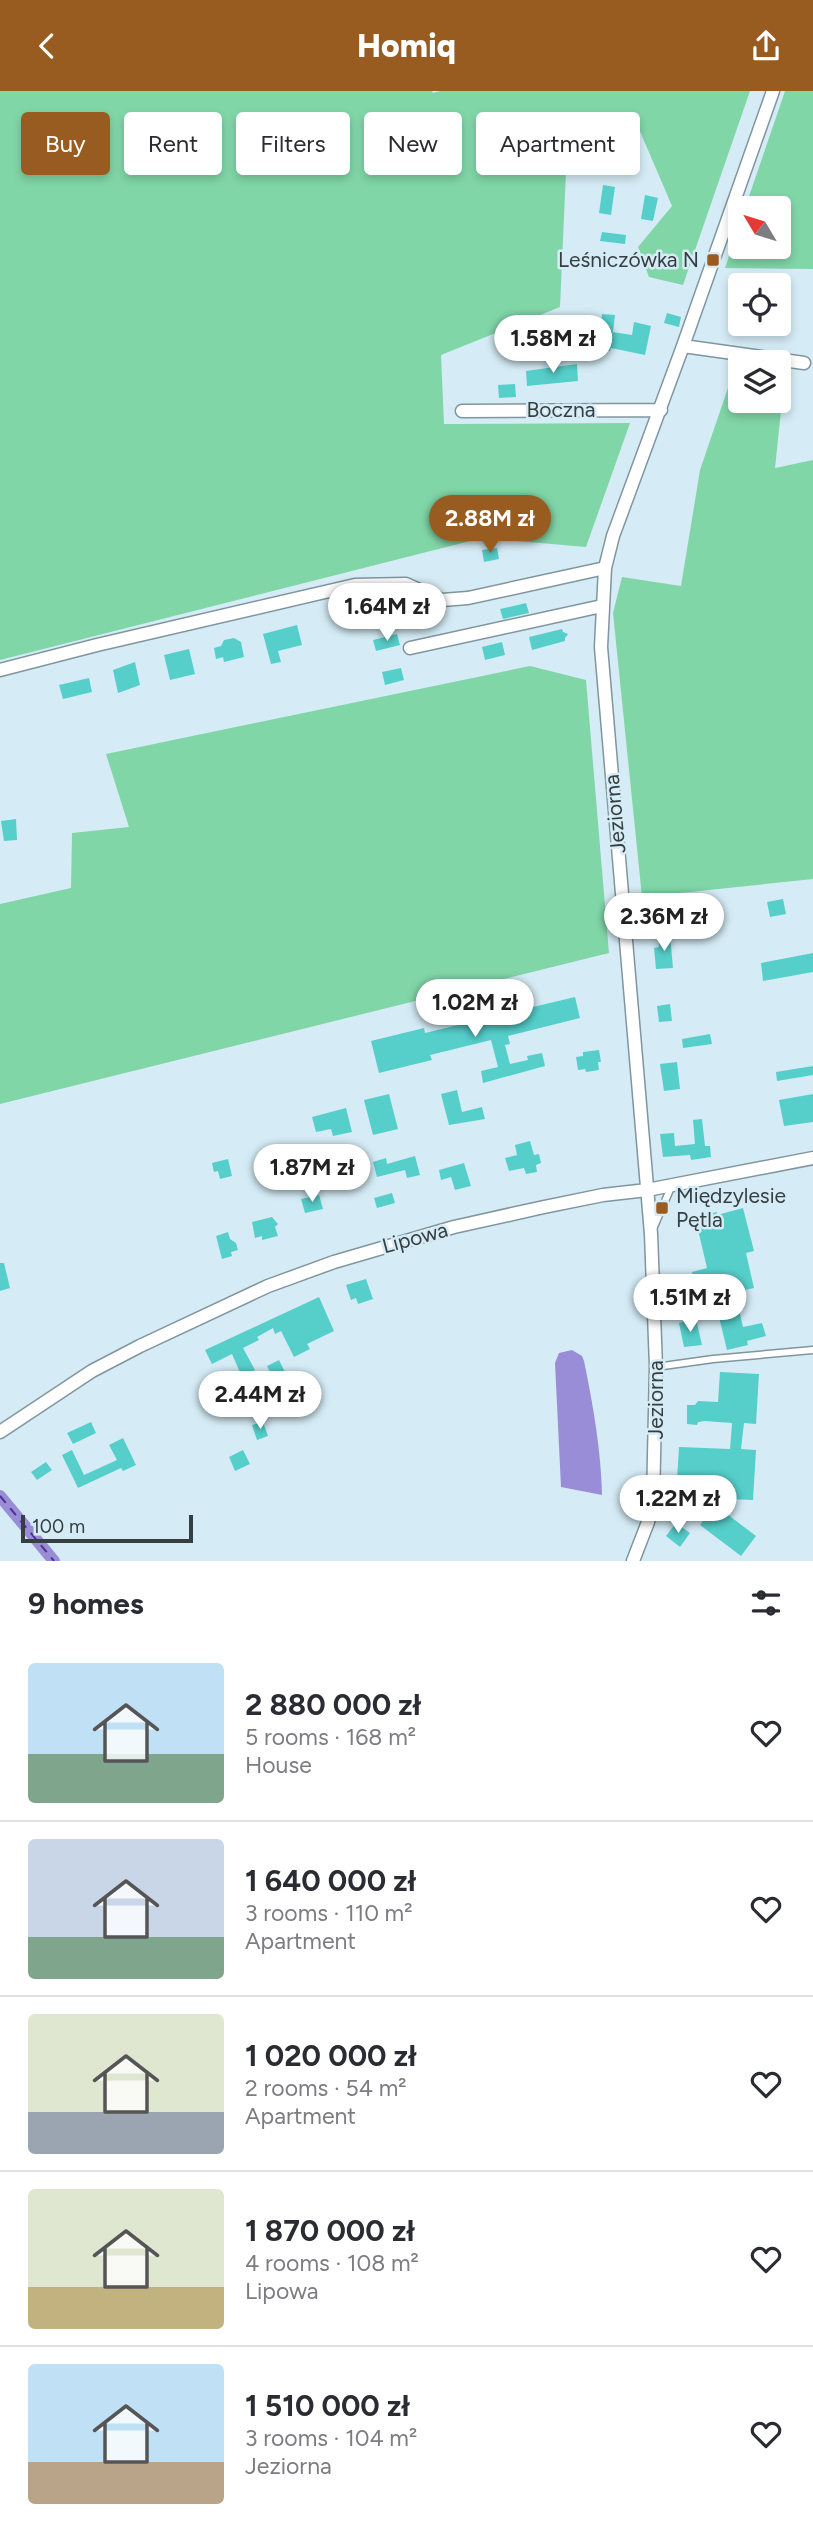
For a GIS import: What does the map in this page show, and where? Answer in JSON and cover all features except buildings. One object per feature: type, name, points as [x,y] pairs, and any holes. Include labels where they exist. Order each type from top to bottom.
[{"type":"street","name":"Jeziorna","points":[[633,1561],[653,1501],[656,1367],[651,1234],[601,647],[601,606],[605,568],[613,537],[684,346],[773,91]]},
{"type":"street","points":[[684,346],[804,363]]},
{"type":"street","name":"Boczna","points":[[462,411],[661,409]]},
{"type":"street","points":[[0,670],[355,585],[406,583],[442,600],[468,598],[605,568]]},
{"type":"street","points":[[410,648],[601,606]]},
{"type":"street","name":"Lipowa","points":[[0,1432],[92,1371],[268,1286],[334,1262],[397,1243],[544,1207],[813,1158]]},
{"type":"lane","points":[[651,1234],[672,1185]]},
{"type":"lane","points":[[656,1367],[813,1350]]},
{"type":"green space","points":[[0,91],[750,91],[683,285],[649,277],[638,247],[672,206],[640,131],[640,112],[476,112],[476,175],[566,175],[560,307],[441,355],[444,424],[630,423],[586,547],[482,538],[0,660]]},
{"type":"green space","points":[[785,91],[813,91],[813,269],[725,268],[728,259],[791,259],[791,196],[749,196]]},
{"type":"green space","points":[[728,388],[728,413],[781,413],[775,468],[813,460],[813,879],[642,897],[613,613],[622,577],[681,586],[700,470]]},
{"type":"green space","points":[[530,666],[586,680],[609,953],[0,1104],[0,904],[71,888],[72,833],[129,827],[106,754]]},
{"type":"shaded area","points":[[572,1350],[582,1356],[584,1361],[596,1428],[602,1495],[561,1487],[555,1363],[559,1353]]},
{"type":"waterway","points":[[0,1496],[54,1561]]},
{"type":"ferry route","points":[[0,1496],[54,1561]]},
{"type":"place","name":"Leśniczówka N","points":[[713,260]]},
{"type":"place","name":"Międzylesie Pętla","points":[[662,1208]]}]
